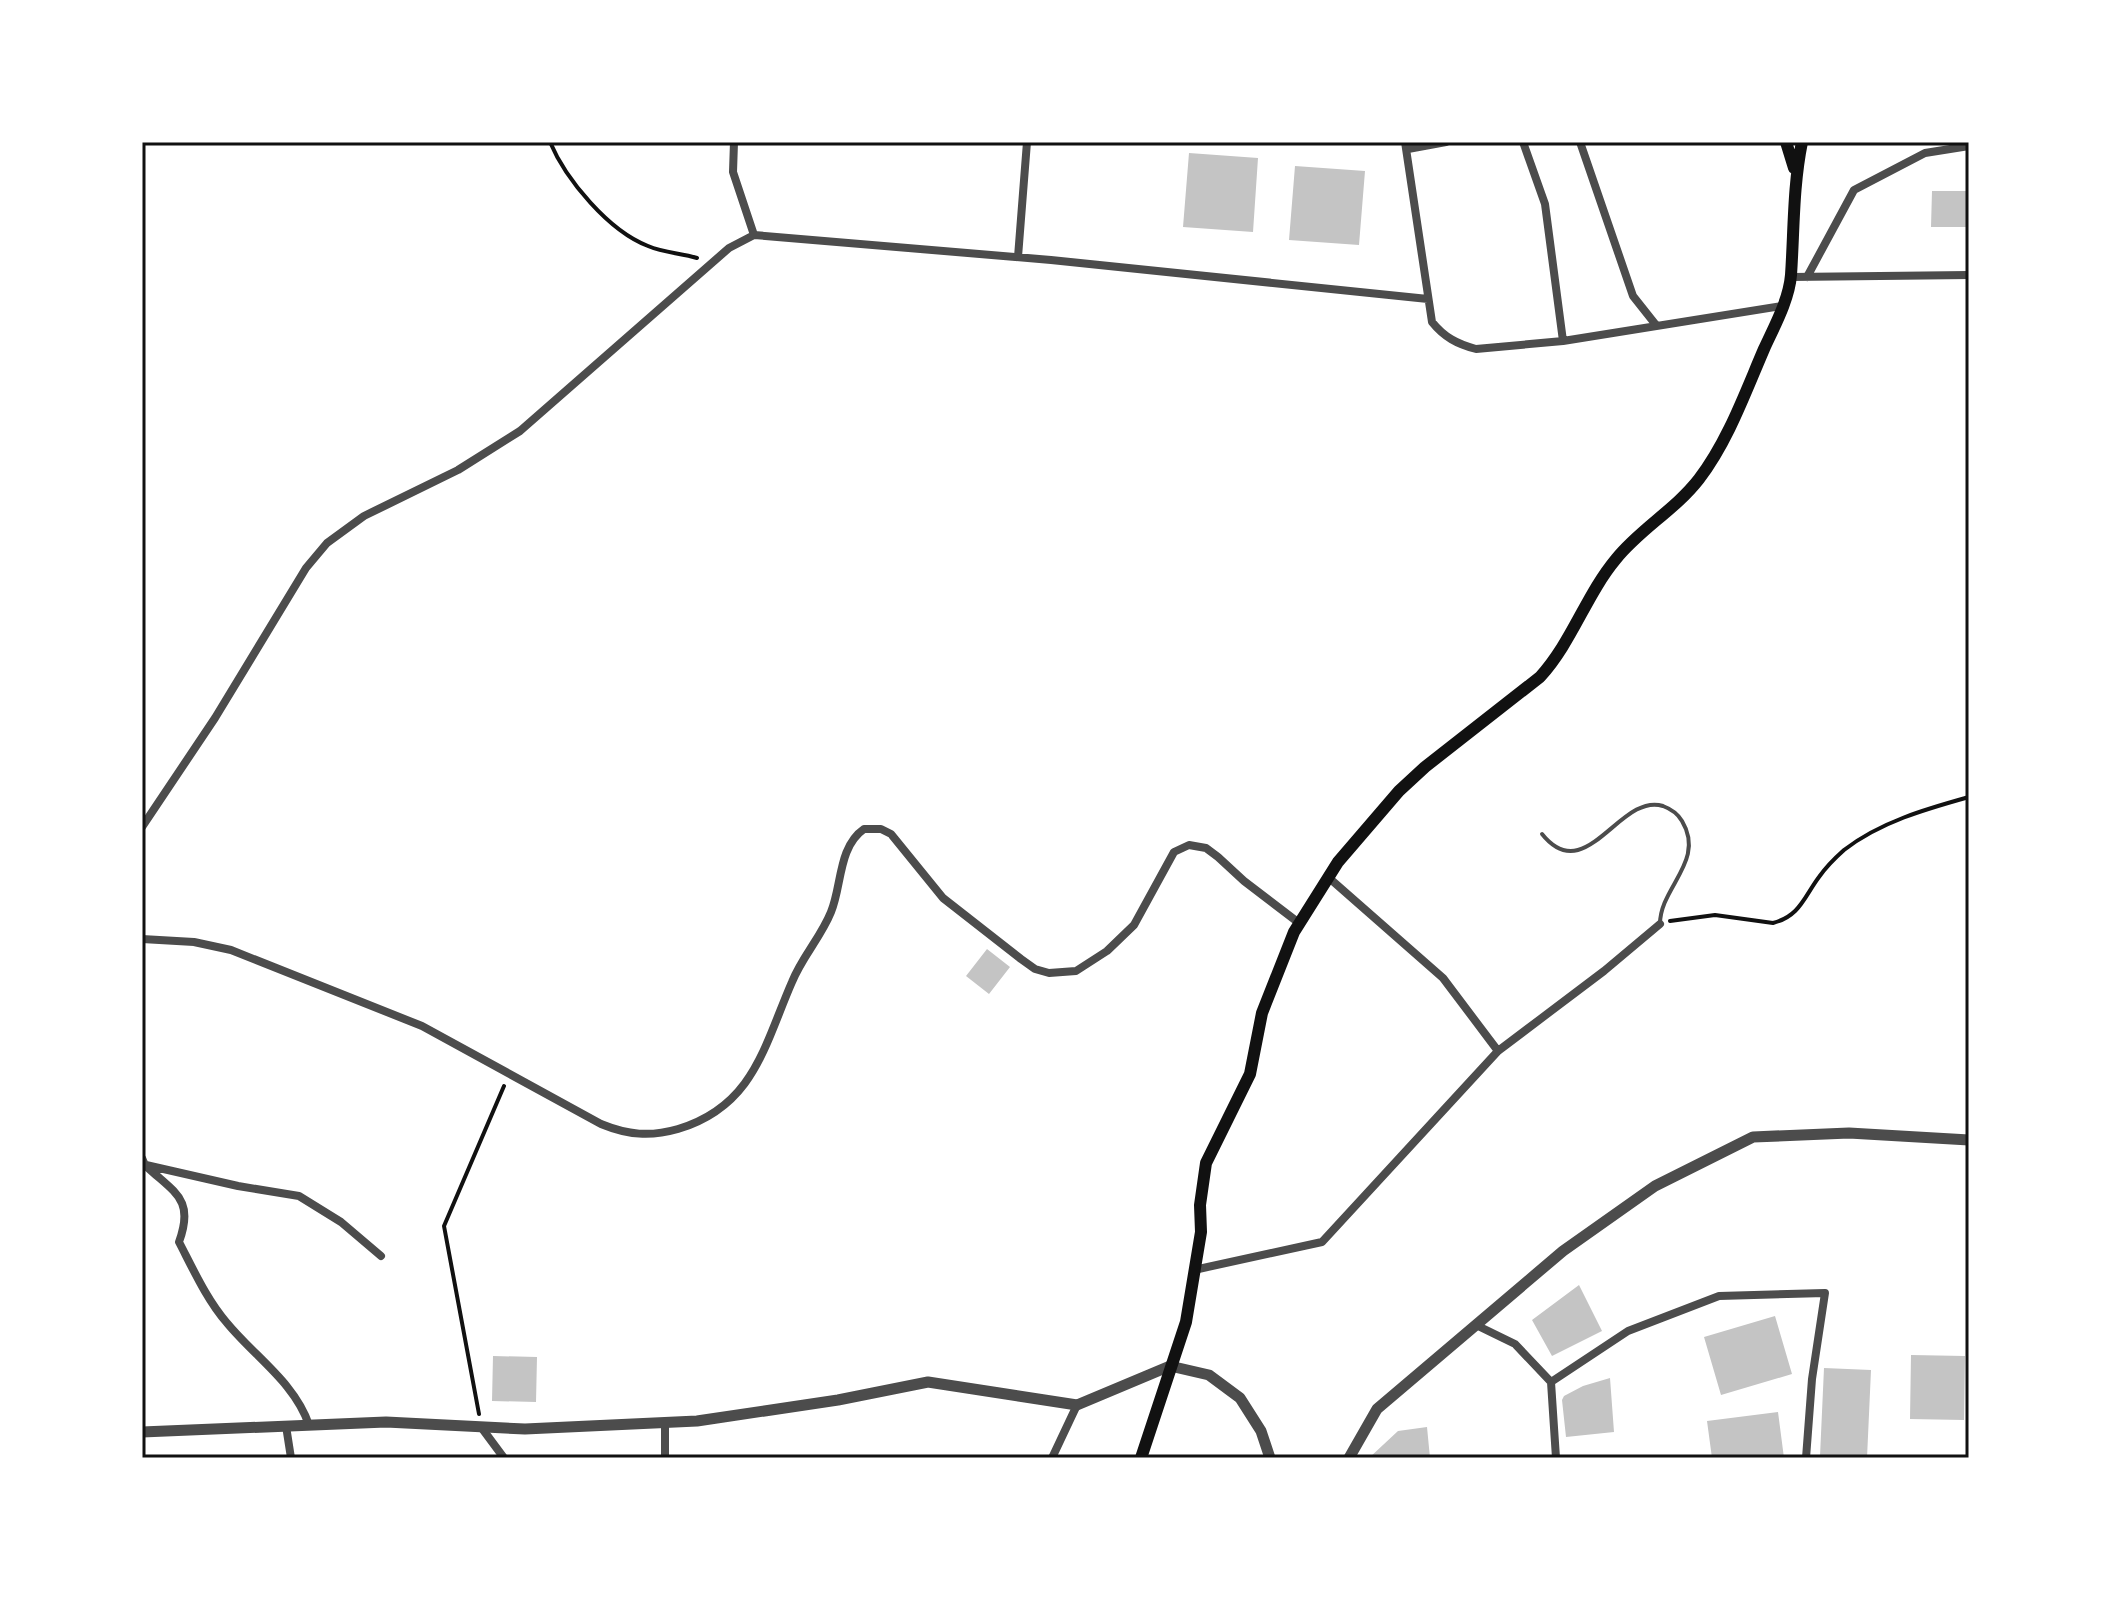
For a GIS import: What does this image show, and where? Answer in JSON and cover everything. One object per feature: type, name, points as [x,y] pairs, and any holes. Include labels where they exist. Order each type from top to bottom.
[{"type":"main road","points":[[1786,142],[1796,175]]},
{"type":"main road","points":[[1141,1458],[1186,1322],[1201,1232],[1200,1205],[1206,1163],[1250,1074],[1262,1013],[1299,923],[1356,840],[1412,778],[1540,677],[1556,659],[1613,562],[1697,482],[1719,448],[1782,306],[1791,277],[1796,175],[1802,142]]},
{"type":"street","points":[[734,142],[733,172],[754,235]]},
{"type":"street","points":[[1018,257],[1027,142]]},
{"type":"street","points":[[1446,142],[1406,145],[1432,322],[1450,340],[1476,349],[1563,341],[1782,306]]},
{"type":"street","points":[[1523,142],[1545,204],[1563,341]]},
{"type":"street","points":[[1580,142],[1633,296],[1656,325]]},
{"type":"street","points":[[1807,277],[1854,190],[1925,153],[1969,146]]},
{"type":"street","points":[[142,827],[215,718],[306,568],[327,543],[364,516],[458,470],[520,431],[735,244],[754,235],[1018,257],[1428,299]]},
{"type":"street","points":[[1791,277],[1969,275]]},
{"type":"street","points":[[142,939],[194,942],[231,950],[422,1026],[618,1131],[651,1134],[694,1124],[712,1115],[739,1093],[751,1077],[793,979],[830,915],[849,845],[856,835],[873,827],[891,834],[929,883],[961,914],[1035,969],[1049,973],[1076,971],[1107,951],[1134,925],[1174,852],[1189,845],[1206,848],[1299,923]]},
{"type":"street","points":[[1328,877],[1443,978],[1498,1051]]},
{"type":"street","points":[[1193,1270],[1322,1242],[1498,1051],[1604,971],[1660,924]]},
{"type":"street","points":[[1349,1458],[1377,1409],[1563,1251],[1655,1186],[1753,1137],[1849,1133],[1969,1140]]},
{"type":"street","points":[[144,1162],[184,1204],[186,1223],[179,1242],[224,1321],[293,1392],[309,1425]]},
{"type":"street","points":[[144,1162],[238,1186],[299,1196],[341,1222],[381,1256]]},
{"type":"street","points":[[1551,1382],[1628,1331],[1719,1296],[1825,1293],[1812,1379],[1806,1458]]},
{"type":"street","points":[[1476,1325],[1515,1344],[1551,1382],[1556,1458]]},
{"type":"street","points":[[142,1432],[386,1422],[525,1429],[697,1421],[838,1400],[928,1382],[1077,1405],[1170,1366],[1209,1375],[1240,1398],[1261,1431],[1270,1458]]},
{"type":"street","points":[[1052,1458],[1077,1405]]},
{"type":"street","points":[[665,1422],[665,1458]]},
{"type":"street","points":[[286,1426],[291,1458]]},
{"type":"street","points":[[481,1427],[504,1458]]},
{"type":"lane","points":[[1542,834],[1564,850],[1580,849],[1649,804],[1675,812],[1685,828],[1688,856],[1661,911],[1660,924]]},
{"type":"path","points":[[550,142],[560,164],[616,228],[652,248],[689,255],[710,265]]},
{"type":"path","points":[[1660,924],[1687,917],[1715,915],[1773,923],[1782,921],[1798,910],[1828,865],[1856,841],[1918,812],[1969,797]]},
{"type":"path","points":[[481,1427],[444,1226],[510,1073]]},
{"type":"building","points":[[1189,153],[1258,158],[1253,232],[1183,227]]},
{"type":"building","points":[[1295,166],[1365,171],[1359,245],[1289,240]]},
{"type":"building","points":[[1932,191],[1969,191],[1969,227],[1931,227]]},
{"type":"building","points":[[987,949],[1010,967],[989,994],[966,976]]},
{"type":"building","points":[[1579,1285],[1602,1331],[1552,1356],[1532,1320]]},
{"type":"building","points":[[1775,1316],[1792,1374],[1721,1395],[1704,1337]]},
{"type":"building","points":[[1911,1355],[1965,1356],[1964,1420],[1910,1419]]},
{"type":"building","points":[[493,1356],[537,1357],[536,1402],[492,1401]]},
{"type":"building","points":[[1824,1368],[1871,1370],[1867,1458],[1820,1456]]},
{"type":"building","points":[[1610,1378],[1614,1432],[1566,1437],[1564,1396]]},
{"type":"building","points":[[1778,1412],[1784,1458],[1712,1458],[1707,1421]]},
{"type":"building","points":[[1427,1427],[1430,1458],[1369,1458],[1398,1431]]}]
